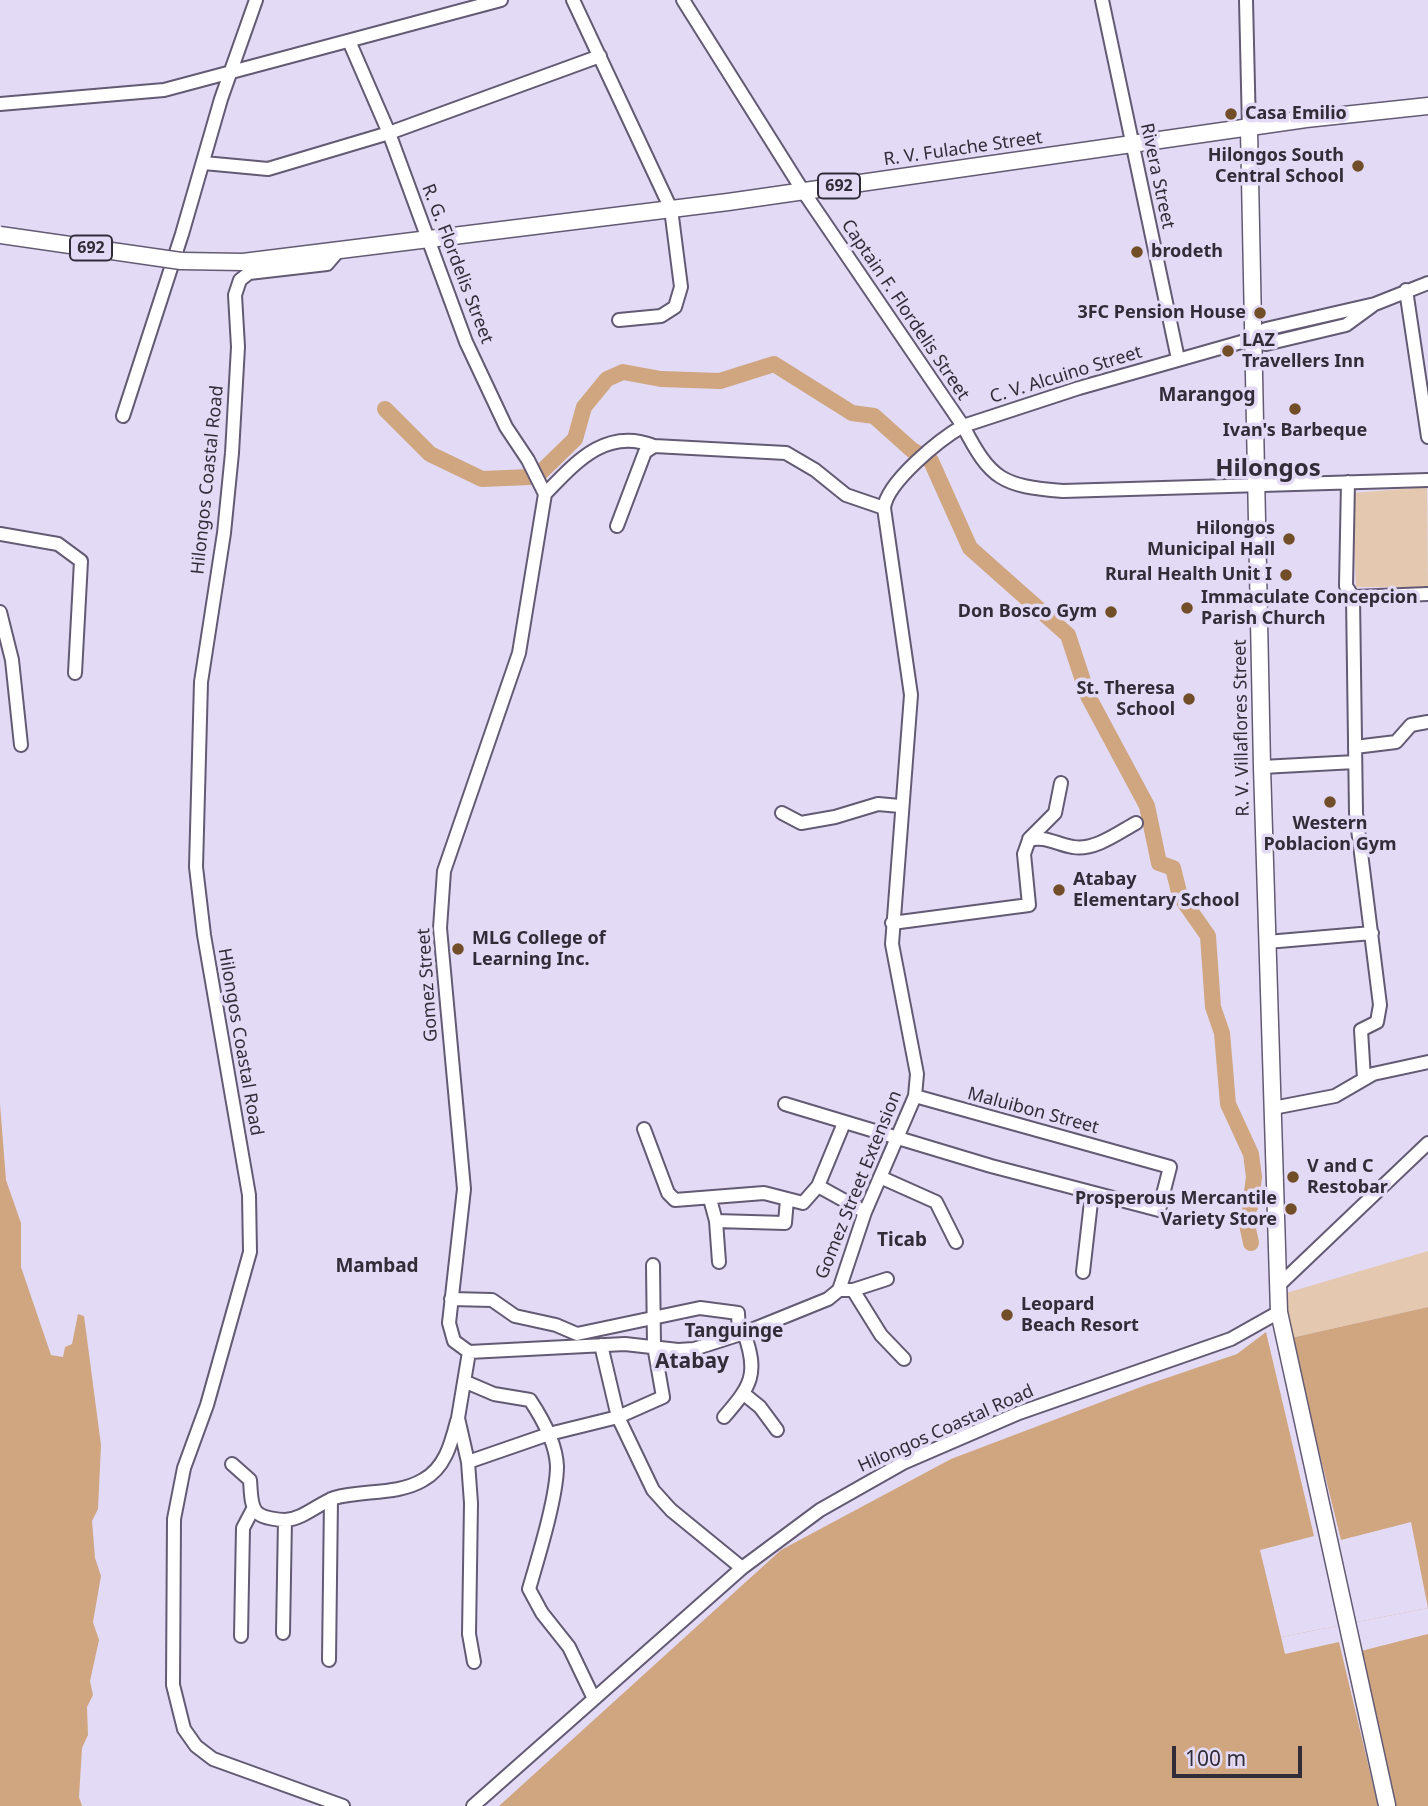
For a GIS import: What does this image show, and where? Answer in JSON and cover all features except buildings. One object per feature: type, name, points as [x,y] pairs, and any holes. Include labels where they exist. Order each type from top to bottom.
[{"type":"main road","name":"R. V. Fulache Street","points":[[338,251],[671,209],[1428,106]]},
{"type":"main road","name":"R. V. Villaflores Street","points":[[1249,129],[1262,767],[1280,1330],[1387,1805]]},
{"type":"main road","name":"692","points":[[0,235],[181,261],[243,262],[338,251]]},
{"type":"street","points":[[123,416],[256,0]]},
{"type":"street","points":[[0,104],[164,90],[501,0]]},
{"type":"street","points":[[573,0],[671,209],[681,287],[674,307],[661,316],[619,320]]},
{"type":"street","name":"Captain F. Flordelis Street","points":[[683,0],[803,191],[963,426],[983,464],[999,477],[1022,488],[1063,491],[1428,480]]},
{"type":"street","name":"Rivera Street","points":[[1102,0],[1178,359]]},
{"type":"street","name":"R. V. Villaflores Street","points":[[1246,0],[1249,129]]},
{"type":"street","name":"R. G. Flordelis Street","points":[[349,41],[389,134],[466,342],[506,427],[528,460],[545,494]]},
{"type":"street","points":[[204,163],[268,169],[389,134],[600,56]]},
{"type":"street","name":"Hilongos Coastal Road","points":[[338,251],[327,264],[249,273],[240,280],[235,295],[238,347],[236,411],[224,533],[201,682],[196,867],[204,935],[249,1195],[250,1252],[177,1495],[171,1656],[177,1709],[184,1729],[196,1746],[213,1759],[344,1806]]},
{"type":"street","name":"C. V. Alcuino Street","points":[[884,508],[890,491],[946,436],[963,426],[1079,388],[1252,339],[1266,344],[1346,325],[1375,304],[1428,283]]},
{"type":"street","points":[[1406,290],[1418,348],[1428,437]]},
{"type":"street","points":[[545,494],[578,461],[604,444],[635,439],[654,446],[786,453],[815,470],[846,495],[884,508]]},
{"type":"street","points":[[617,526],[645,452],[654,446]]},
{"type":"street","points":[[1348,482],[1346,586],[1353,597],[1356,813],[1380,1005],[1377,1022],[1361,1030],[1364,1079]]},
{"type":"street","name":"Gomez Street","points":[[469,1352],[454,1341],[449,1323],[464,1189],[440,928],[444,871],[519,653],[545,494]]},
{"type":"street","name":"Gomez Street Extension","points":[[469,1352],[601,1345],[694,1349],[742,1334],[828,1299],[839,1290],[865,1212],[915,1096],[917,1074],[892,944],[900,806],[911,695],[884,508]]},
{"type":"street","points":[[0,534],[58,544],[81,561],[75,673]]},
{"type":"street","points":[[1353,597],[1428,594]]},
{"type":"street","points":[[0,612],[12,660],[21,745]]},
{"type":"street","points":[[1355,747],[1396,742],[1410,725],[1428,722]]},
{"type":"street","points":[[1262,767],[1355,762]]},
{"type":"street","points":[[892,923],[1029,905],[1024,854],[1029,840],[1055,813],[1061,783]]},
{"type":"street","points":[[782,813],[801,823],[835,817],[878,804],[900,806]]},
{"type":"street","points":[[1029,840],[1045,839],[1080,848],[1108,838],[1136,823]]},
{"type":"street","points":[[1267,942],[1371,933]]},
{"type":"street","points":[[1273,1108],[1335,1096],[1373,1074],[1428,1062]]},
{"type":"street","name":"Maluibon Street","points":[[915,1096],[1170,1167],[1159,1210],[1092,1193]]},
{"type":"street","points":[[785,1104],[844,1123],[900,1136],[991,1166],[1092,1193],[1083,1272]]},
{"type":"street","points":[[644,1129],[672,1198],[678,1202],[764,1193],[808,1201],[818,1186],[844,1123]]},
{"type":"street","points":[[1278,1286],[1428,1143]]},
{"type":"street","points":[[880,1177],[936,1202],[956,1242]]},
{"type":"street","points":[[818,1186],[865,1212]]},
{"type":"street","points":[[710,1199],[716,1221],[719,1262]]},
{"type":"street","points":[[716,1221],[785,1223],[787,1199]]},
{"type":"street","points":[[468,1462],[549,1434],[618,1418],[663,1397],[652,1320],[653,1265]]},
{"type":"street","points":[[839,1290],[853,1290],[887,1279]]},
{"type":"street","points":[[853,1290],[881,1335],[904,1359]]},
{"type":"street","points":[[452,1299],[492,1300],[515,1316],[556,1325],[577,1334],[700,1308],[733,1310],[738,1313],[742,1334],[753,1359],[752,1376],[744,1394],[724,1418]]},
{"type":"street","name":"Hilongos Coastal Road","points":[[473,1806],[742,1568],[820,1510],[903,1463],[1019,1413],[1231,1339],[1279,1312]]},
{"type":"street","points":[[601,1345],[618,1418],[653,1490],[671,1510],[742,1568]]},
{"type":"street","points":[[253,1509],[260,1516],[285,1520],[313,1510],[331,1499],[410,1486],[424,1480],[436,1470],[445,1457],[458,1418],[469,1352]]},
{"type":"street","points":[[466,1382],[494,1394],[530,1400],[549,1434],[557,1465],[541,1549],[529,1589],[542,1613],[569,1647],[594,1699]]},
{"type":"street","points":[[744,1394],[760,1407],[777,1430]]},
{"type":"street","points":[[458,1418],[468,1462],[471,1503],[469,1634],[474,1662]]},
{"type":"street","points":[[232,1464],[250,1479],[253,1509],[243,1528],[241,1636]]},
{"type":"street","points":[[329,1660],[331,1499]]},
{"type":"street","points":[[283,1633],[285,1520]]},
{"type":"shaded area","points":[[1427,487],[1428,587],[1356,587],[1352,493]]},
{"type":"shaded area","points":[[0,1104],[6,1180],[21,1223],[21,1267],[51,1355],[63,1357],[65,1347],[72,1344],[78,1314],[84,1316],[101,1445],[98,1509],[92,1521],[95,1558],[101,1576],[93,1622],[99,1640],[90,1681],[93,1695],[87,1707],[88,1735],[82,1748],[79,1797],[82,1806],[0,1806]]},
{"type":"shaded area","points":[[1428,1251],[1428,1307],[1291,1338],[1286,1293]]},
{"type":"shaded area","points":[[1428,1307],[1428,1608],[1411,1522],[1341,1540],[1291,1338]]},
{"type":"shaded area","points":[[1266,1332],[1314,1536],[1260,1550],[1281,1637],[1428,1608],[1428,1806],[499,1806],[781,1550],[951,1459],[1146,1385],[1237,1354]]},
{"type":"pier","points":[[1428,1608],[1428,1634],[1361,1651],[1395,1803],[1378,1806],[1339,1642],[1285,1654],[1281,1637]]},
{"type":"waterway","points":[[539,474],[575,439],[584,407],[607,379],[623,372],[661,379],[720,381],[774,364],[852,413],[874,416],[912,450],[931,461],[970,548],[1068,635],[1088,696],[1147,806],[1159,863],[1173,868],[1180,896],[1208,936],[1213,1007],[1222,1033],[1228,1104],[1251,1154],[1254,1177],[1250,1207]]},
{"type":"waterway","points":[[385,409],[430,454],[482,479],[530,477]]},
{"type":"waterway","points":[[1247,1224],[1251,1243]]},
{"type":"place","name":"Casa Emilio","points":[[1231,114]]},
{"type":"place","name":"Hilongos South Central School","points":[[1358,166]]},
{"type":"place","name":"brodeth","points":[[1137,252]]},
{"type":"place","name":"3FC Pension House","points":[[1260,313]]},
{"type":"place","name":"LAZ Travellers Inn","points":[[1228,351]]},
{"type":"place","name":"Ivan's Barbeque","points":[[1295,409]]},
{"type":"place","name":"Hilongos Municipal Hall","points":[[1289,539]]},
{"type":"place","name":"Rural Health Unit I","points":[[1286,575]]},
{"type":"place","name":"Immaculate Concepcion Parish Church","points":[[1187,608]]},
{"type":"place","name":"Don Bosco Gym","points":[[1111,612]]},
{"type":"place","name":"St. Theresa School","points":[[1189,699]]},
{"type":"place","name":"Western Poblacion Gym","points":[[1330,802]]},
{"type":"place","name":"Atabay Elementary School","points":[[1059,890]]},
{"type":"place","name":"MLG College of Learning Inc.","points":[[458,949]]},
{"type":"place","name":"V and C Restobar","points":[[1293,1177]]},
{"type":"place","name":"Prosperous Mercantile Variety Store","points":[[1291,1209]]},
{"type":"place","name":"Leopard Beach Resort","points":[[1007,1315]]},
{"type":"district","name":"Marangog","points":[[1207,396]]},
{"type":"district","name":"Hilongos","points":[[1268,469]]},
{"type":"district","name":"Ticab","points":[[902,1241]]},
{"type":"district","name":"Mambad","points":[[377,1267]]},
{"type":"district","name":"Tanguinge","points":[[734,1332]]},
{"type":"district","name":"Atabay","points":[[692,1362]]}]
